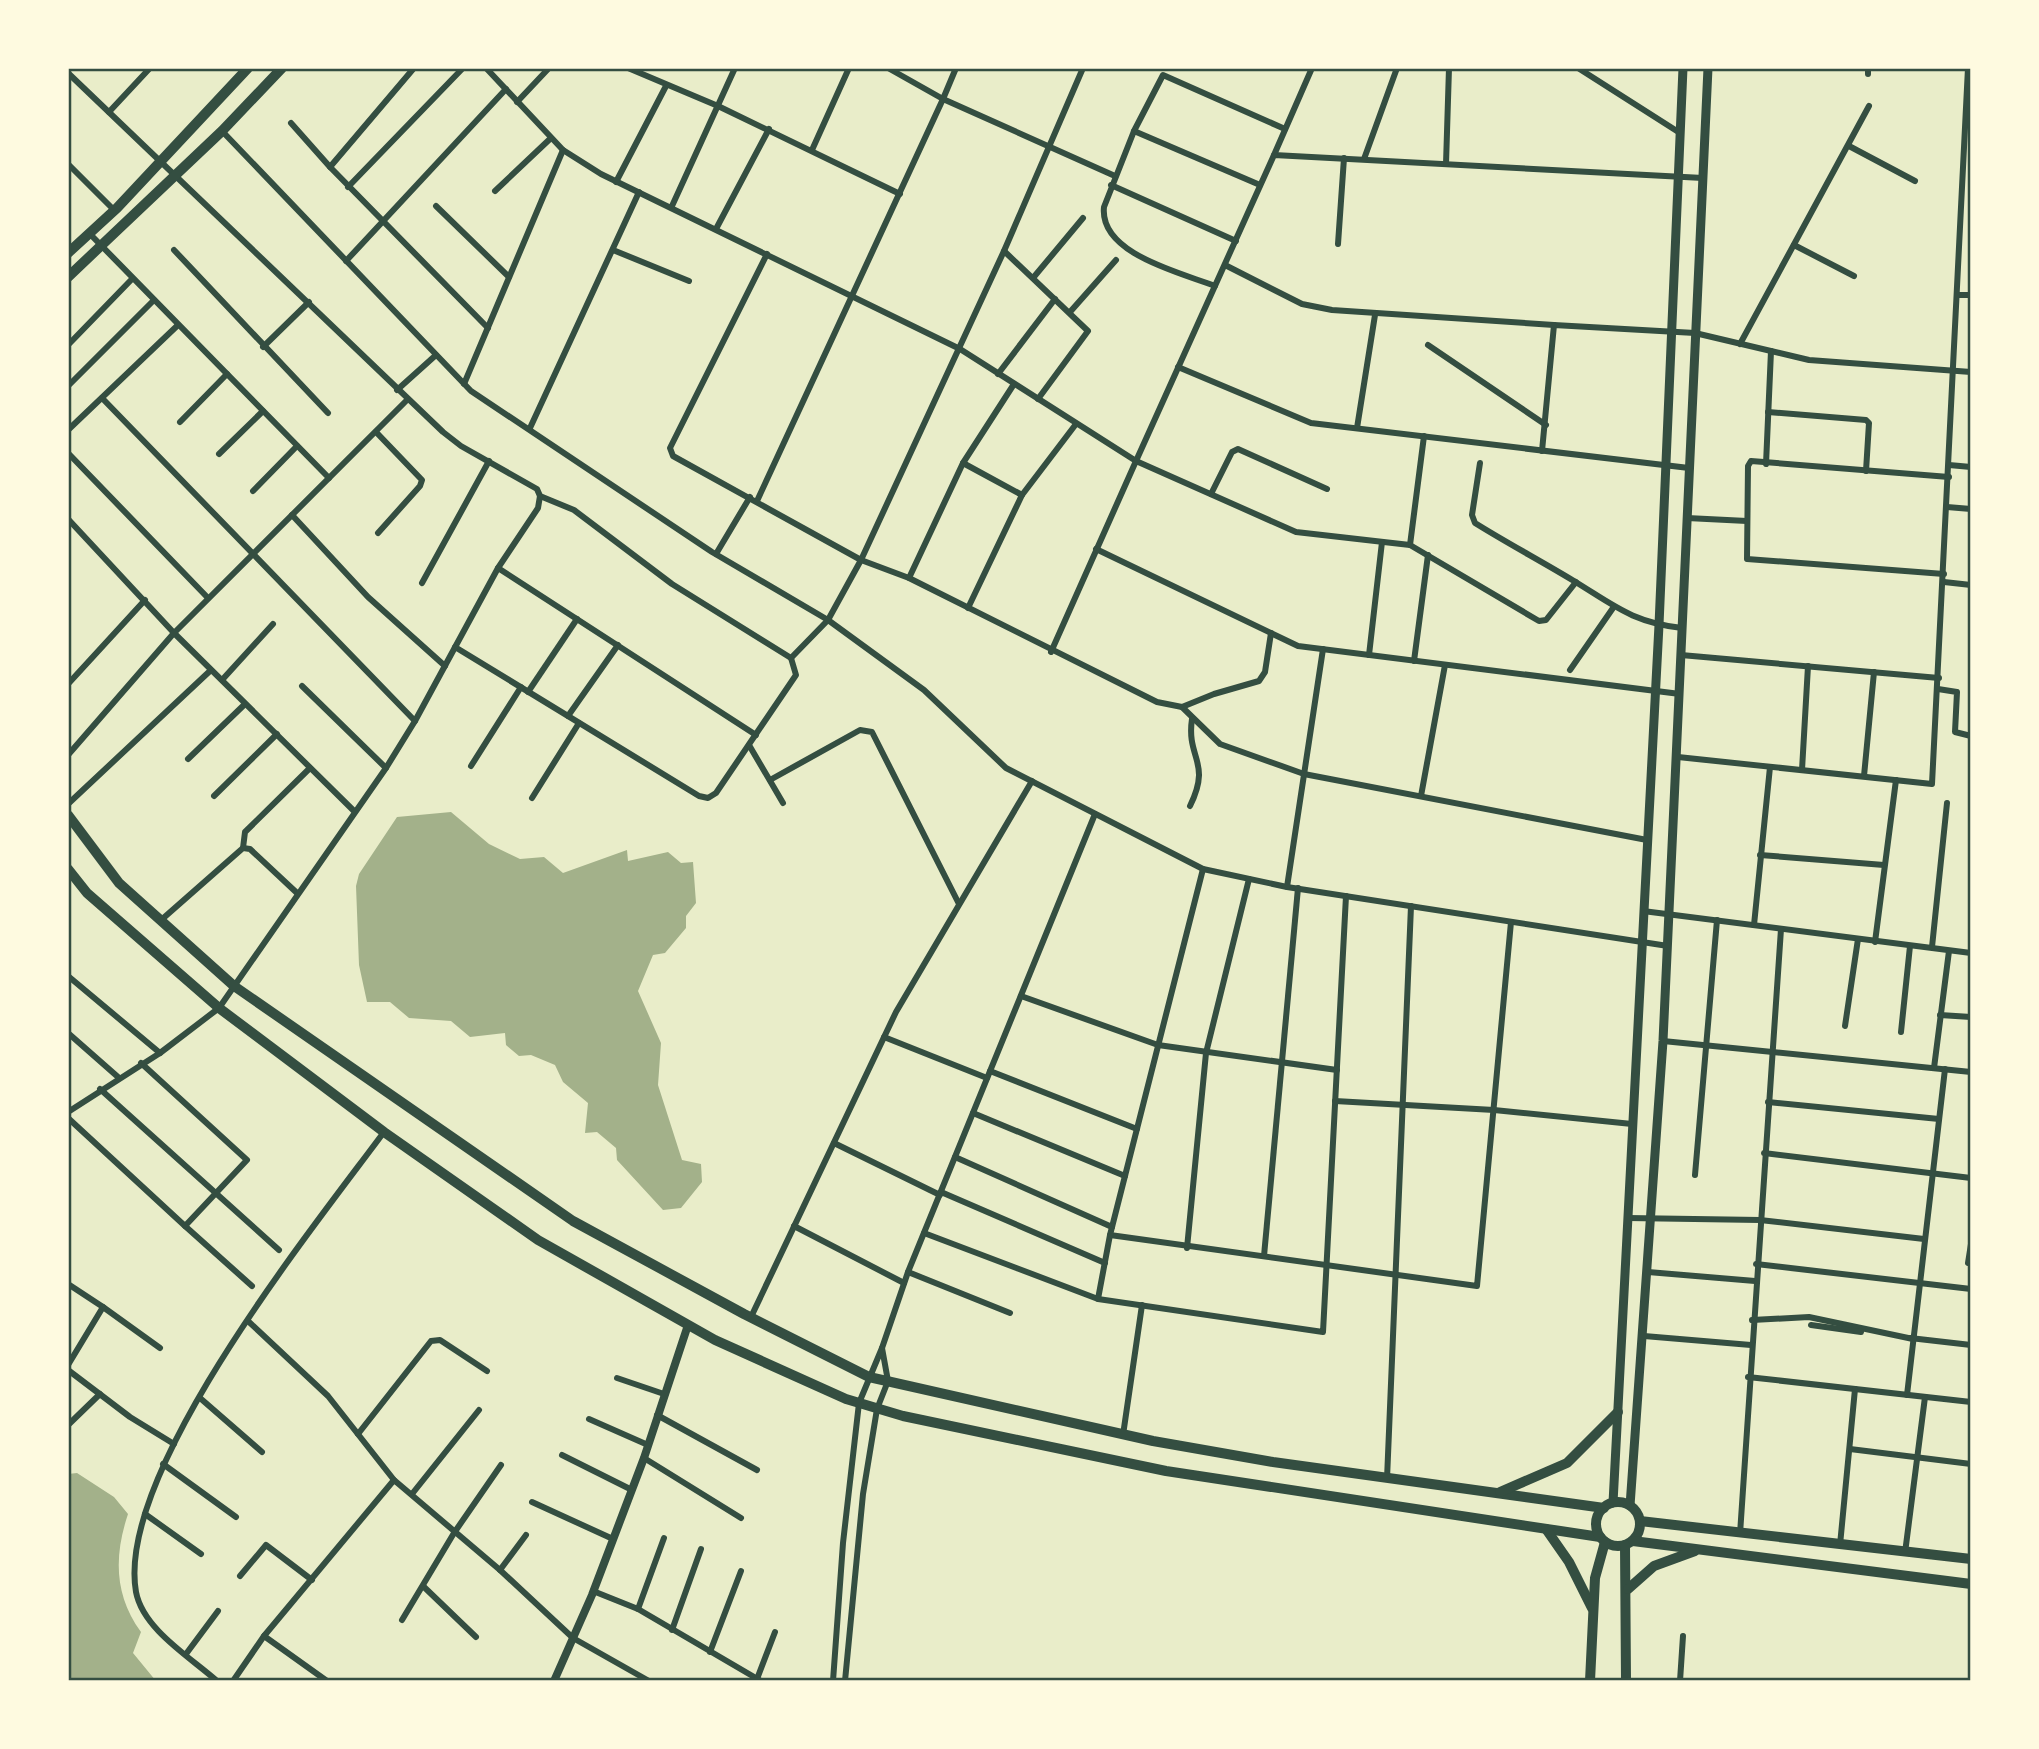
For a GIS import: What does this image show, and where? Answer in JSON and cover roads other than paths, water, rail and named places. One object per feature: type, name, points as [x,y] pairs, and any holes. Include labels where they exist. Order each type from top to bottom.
[{"type":"main road","points":[[68,253],[115,211],[248,68]]},
{"type":"main road","points":[[68,277],[222,131],[282,68]]},
{"type":"main road","points":[[1590,1681],[1595,1578],[1603,1540],[1596,1524],[1608,1505],[1618,1412],[1659,625],[1683,68]]},
{"type":"main road","points":[[1708,68],[1663,1041],[1630,1506],[1640,1521],[1971,1559]]},
{"type":"main road","points":[[68,815],[119,883],[234,986],[573,1221],[869,1377],[1123,1435],[1273,1462],[1496,1493],[1630,1506]]},
{"type":"main road","points":[[68,869],[87,893],[219,1008],[384,1132],[538,1240],[715,1340],[859,1403],[1166,1471],[1603,1540],[1699,1549],[1971,1584]]},
{"type":"main road","points":[[1496,1493],[1567,1463],[1618,1412]]},
{"type":"main road","points":[[1626,1681],[1629,1543],[1640,1521]]},
{"type":"main road","points":[[1546,1529],[1575,1572],[1594,1612]]},
{"type":"main road","points":[[1628,1589],[1654,1566],[1699,1549]]},
{"type":"street","points":[[109,112],[150,68]]},
{"type":"street","points":[[330,167],[414,68]]},
{"type":"street","points":[[348,187],[463,68]]},
{"type":"street","points":[[486,68],[563,150],[617,182],[672,206],[960,349],[1136,461],[1296,532],[1410,545],[1539,621],[1546,620],[1576,582]]},
{"type":"street","points":[[517,102],[549,68]]},
{"type":"street","points":[[628,68],[769,129],[900,194]]},
{"type":"street","points":[[672,206],[735,68]]},
{"type":"street","points":[[812,150],[849,68]]},
{"type":"street","points":[[888,68],[943,99],[1115,176]]},
{"type":"street","points":[[716,554],[754,499],[854,296],[956,68]]},
{"type":"street","points":[[791,658],[828,620],[861,560],[960,349],[1083,68]]},
{"type":"street","points":[[1051,652],[1312,68]]},
{"type":"street","points":[[1364,159],[1397,68]]},
{"type":"street","points":[[1446,164],[1449,68]]},
{"type":"street","points":[[1580,69],[1680,133]]},
{"type":"street","points":[[1678,757],[1931,784],[1967,176],[1969,72]]},
{"type":"street","points":[[68,73],[177,174],[407,400],[461,446],[537,489],[540,496],[538,508],[498,568],[415,721],[386,768],[219,1008],[160,1053],[100,1088],[68,1112]]},
{"type":"street","points":[[1215,286],[1126,250],[1104,220],[1104,207],[1111,185],[1135,131],[1163,75],[1285,129]]},
{"type":"street","points":[[617,182],[666,86]]},
{"type":"street","points":[[346,261],[506,89]]},
{"type":"street","points":[[1740,344],[1869,106]]},
{"type":"street","points":[[291,123],[348,187],[488,328]]},
{"type":"street","points":[[716,229],[769,129]]},
{"type":"street","points":[[222,131],[464,384],[716,554],[828,620],[924,690],[1006,768],[1203,869],[1287,887],[1668,946]]},
{"type":"street","points":[[1135,131],[1260,185]]},
{"type":"street","points":[[495,191],[551,138]]},
{"type":"street","points":[[1849,146],[1915,181]]},
{"type":"street","points":[[464,384],[563,150]]},
{"type":"street","points":[[1275,155],[1703,178]]},
{"type":"street","points":[[1338,244],[1343,158]]},
{"type":"street","points":[[68,164],[115,211]]},
{"type":"street","points":[[1111,185],[1236,241]]},
{"type":"street","points":[[530,428],[639,192]]},
{"type":"street","points":[[436,206],[509,277]]},
{"type":"street","points":[[1032,278],[1083,218]]},
{"type":"street","points":[[89,233],[329,478]]},
{"type":"street","points":[[1794,245],[1854,276]]},
{"type":"street","points":[[174,250],[328,413]]},
{"type":"street","points":[[613,250],[689,281]]},
{"type":"street","points":[[1004,251],[1088,331],[1038,400]]},
{"type":"street","points":[[767,254],[670,448],[673,456],[861,560],[909,578],[1051,652],[1157,702],[1182,707],[1259,681],[1265,673],[1271,633]]},
{"type":"street","points":[[1960,259],[1971,259]]},
{"type":"street","points":[[1070,312],[1116,260]]},
{"type":"street","points":[[1224,265],[1301,304],[1375,316],[1695,333],[1809,360],[1971,372]]},
{"type":"street","points":[[68,345],[132,279]]},
{"type":"street","points":[[1958,295],[1971,295]]},
{"type":"street","points":[[998,374],[1055,299]]},
{"type":"street","points":[[68,386],[154,300]]},
{"type":"street","points":[[264,346],[309,302]]},
{"type":"street","points":[[1357,428],[1375,316]]},
{"type":"street","points":[[68,430],[178,325]]},
{"type":"street","points":[[1542,451],[1554,325]]},
{"type":"street","points":[[1428,345],[1546,425]]},
{"type":"street","points":[[1766,464],[1771,351]]},
{"type":"street","points":[[397,390],[436,355]]},
{"type":"street","points":[[1178,367],[1311,422],[1689,468]]},
{"type":"street","points":[[180,422],[227,374]]},
{"type":"street","points":[[909,578],[963,463],[1014,384]]},
{"type":"street","points":[[102,398],[251,555],[415,721]]},
{"type":"street","points":[[68,755],[174,633],[407,400]]},
{"type":"street","points":[[219,454],[263,411]]},
{"type":"street","points":[[1768,412],[1866,420],[1869,423],[1867,471]]},
{"type":"street","points":[[968,608],[1022,495],[1076,424]]},
{"type":"street","points":[[376,432],[422,480],[420,486],[378,533]]},
{"type":"street","points":[[1410,545],[1424,436]]},
{"type":"street","points":[[253,491],[297,446]]},
{"type":"street","points":[[1211,494],[1231,452],[1238,449],[1327,489]]},
{"type":"street","points":[[68,453],[208,598]]},
{"type":"street","points":[[422,583],[489,461]]},
{"type":"street","points":[[1949,477],[1751,461],[1748,466],[1746,556],[1750,561],[1944,578],[1971,584]]},
{"type":"street","points":[[963,463],[1022,495]]},
{"type":"street","points":[[1480,463],[1472,515],[1475,523],[1576,582],[1613,608],[1659,625],[1682,628]]},
{"type":"street","points":[[1949,465],[1971,467]]},
{"type":"street","points":[[455,647],[699,796],[708,798],[716,793],[794,678],[796,671],[791,658],[672,584],[574,510],[540,496]]},
{"type":"street","points":[[1947,507],[1971,509]]},
{"type":"street","points":[[292,515],[368,597],[445,666]]},
{"type":"street","points":[[1687,518],[1747,521]]},
{"type":"street","points":[[68,519],[174,633],[354,811]]},
{"type":"street","points":[[1369,655],[1382,542]]},
{"type":"street","points":[[1096,550],[1298,646],[1680,694]]},
{"type":"street","points":[[1414,661],[1428,555]]},
{"type":"street","points":[[498,568],[756,735]]},
{"type":"street","points":[[68,684],[145,600]]},
{"type":"street","points":[[1570,670],[1613,608]]},
{"type":"street","points":[[528,692],[577,619]]},
{"type":"street","points":[[222,680],[273,624]]},
{"type":"street","points":[[568,716],[618,645]]},
{"type":"street","points":[[1287,887],[1323,649]]},
{"type":"street","points":[[1681,655],[1939,678]]},
{"type":"street","points":[[1421,796],[1445,665]]},
{"type":"street","points":[[1802,770],[1808,666]]},
{"type":"street","points":[[68,804],[211,670]]},
{"type":"street","points":[[1864,776],[1874,672]]},
{"type":"street","points":[[302,686],[386,768]]},
{"type":"street","points":[[471,766],[521,687]]},
{"type":"street","points":[[1938,689],[1957,692],[1955,732],[1971,736]]},
{"type":"street","points":[[188,759],[246,704]]},
{"type":"street","points":[[1182,707],[1220,744],[1304,774],[1647,840]]},
{"type":"street","points":[[1190,806],[1202,776],[1190,733],[1192,719]]},
{"type":"street","points":[[532,798],[579,723]]},
{"type":"street","points":[[769,780],[860,730],[873,732],[959,904]]},
{"type":"street","points":[[214,796],[276,734]]},
{"type":"street","points":[[749,745],[783,803]]},
{"type":"street","points":[[1754,925],[1770,767]]},
{"type":"street","points":[[160,921],[243,848],[245,832],[310,768]]},
{"type":"street","points":[[1875,942],[1896,780]]},
{"type":"street","points":[[751,1317],[884,1037],[1032,781]]},
{"type":"street","points":[[1932,947],[1947,803]]},
{"type":"street","points":[[833,1681],[843,1543],[859,1403],[882,1348],[908,1272],[1095,814]]},
{"type":"street","points":[[243,848],[250,849],[297,893]]},
{"type":"street","points":[[1760,855],[1884,865]]},
{"type":"street","points":[[1098,1299],[1110,1235],[1203,869]]},
{"type":"street","points":[[1187,1248],[1206,1053],[1249,879]]},
{"type":"street","points":[[1264,1256],[1298,888]]},
{"type":"street","points":[[924,1233],[1098,1299],[1323,1332],[1346,896]]},
{"type":"street","points":[[1387,1479],[1411,906]]},
{"type":"street","points":[[1643,911],[1971,953]]},
{"type":"street","points":[[1695,1175],[1717,920]]},
{"type":"street","points":[[1110,1235],[1187,1248],[1477,1286],[1511,922]]},
{"type":"street","points":[[1740,1534],[1748,1377],[1781,929]]},
{"type":"street","points":[[1845,1026],[1858,939]]},
{"type":"street","points":[[1900,1031],[1910,946]]},
{"type":"street","points":[[1934,1068],[1949,951]]},
{"type":"street","points":[[68,976],[160,1053]]},
{"type":"street","points":[[1021,996],[1158,1045],[1206,1053],[1282,1060],[1337,1070]]},
{"type":"street","points":[[1940,1015],[1971,1017]]},
{"type":"street","points":[[68,1033],[118,1077]]},
{"type":"street","points":[[884,1037],[1137,1129]]},
{"type":"street","points":[[1663,1041],[1971,1072]]},
{"type":"street","points":[[141,1063],[247,1160],[185,1226]]},
{"type":"street","points":[[1907,1395],[1945,1069]]},
{"type":"street","points":[[100,1088],[279,1250]]},
{"type":"street","points":[[68,1101],[75,1107]]},
{"type":"street","points":[[1335,1101],[1493,1110],[1632,1124]]},
{"type":"street","points":[[1768,1102],[1939,1119]]},
{"type":"street","points":[[973,1113],[1125,1176]]},
{"type":"street","points":[[68,1118],[252,1286]]},
{"type":"street","points":[[217,1681],[150,1622],[136,1594],[134,1559],[145,1514],[163,1464],[248,1321],[384,1132]]},
{"type":"street","points":[[834,1143],[940,1194],[1105,1263]]},
{"type":"street","points":[[1764,1153],[1971,1178]]},
{"type":"street","points":[[955,1157],[1112,1227]]},
{"type":"street","points":[[1628,1217],[1759,1220],[1924,1239]]},
{"type":"street","points":[[794,1226],[904,1283]]},
{"type":"street","points":[[1968,1263],[1971,1244]]},
{"type":"street","points":[[1756,1264],[1971,1289]]},
{"type":"street","points":[[908,1272],[1010,1313]]},
{"type":"street","points":[[1647,1272],[1755,1281]]},
{"type":"street","points":[[68,1284],[160,1348]]},
{"type":"street","points":[[1123,1435],[1142,1305]]},
{"type":"street","points":[[103,1307],[68,1367],[100,1394],[174,1444]]},
{"type":"street","points":[[1752,1320],[1810,1317],[1913,1339]]},
{"type":"street","points":[[248,1321],[328,1396],[394,1480],[500,1570],[573,1638],[649,1681]]},
{"type":"street","points":[[554,1681],[632,1490],[688,1325]]},
{"type":"street","points":[[1811,1325],[1971,1345]]},
{"type":"street","points":[[1644,1336],[1751,1345]]},
{"type":"street","points":[[358,1433],[431,1341],[440,1340],[487,1371]]},
{"type":"street","points":[[845,1681],[863,1494],[877,1409],[888,1381],[882,1348]]},
{"type":"street","points":[[1748,1377],[1971,1402]]},
{"type":"street","points":[[617,1378],[664,1394]]},
{"type":"street","points":[[1840,1545],[1855,1389]]},
{"type":"street","points":[[68,1425],[100,1394]]},
{"type":"street","points":[[1905,1553],[1924,1397]]},
{"type":"street","points":[[200,1398],[262,1452]]},
{"type":"street","points":[[412,1494],[478,1410]]},
{"type":"street","points":[[657,1415],[757,1470]]},
{"type":"street","points":[[589,1419],[648,1446]]},
{"type":"street","points":[[1850,1449],[1971,1464]]},
{"type":"street","points":[[562,1455],[632,1490]]},
{"type":"street","points":[[644,1458],[741,1518]]},
{"type":"street","points":[[163,1464],[236,1517]]},
{"type":"street","points":[[402,1620],[454,1533],[501,1465]]},
{"type":"street","points":[[233,1681],[264,1636],[394,1480]]},
{"type":"street","points":[[532,1502],[613,1539]]},
{"type":"street","points":[[145,1514],[201,1554]]},
{"type":"street","points":[[500,1570],[526,1535]]},
{"type":"street","points":[[638,1609],[664,1538]]},
{"type":"street","points":[[240,1576],[266,1545],[312,1580]]},
{"type":"street","points":[[672,1630],[701,1549]]},
{"type":"street","points":[[710,1652],[741,1571]]},
{"type":"street","points":[[423,1586],[477,1637]]},
{"type":"street","points":[[593,1591],[638,1609],[759,1680],[775,1632]]},
{"type":"street","points":[[186,1654],[218,1611]]},
{"type":"street","points":[[264,1636],[327,1681]]},
{"type":"street","points":[[1680,1681],[1684,1636]]}]
